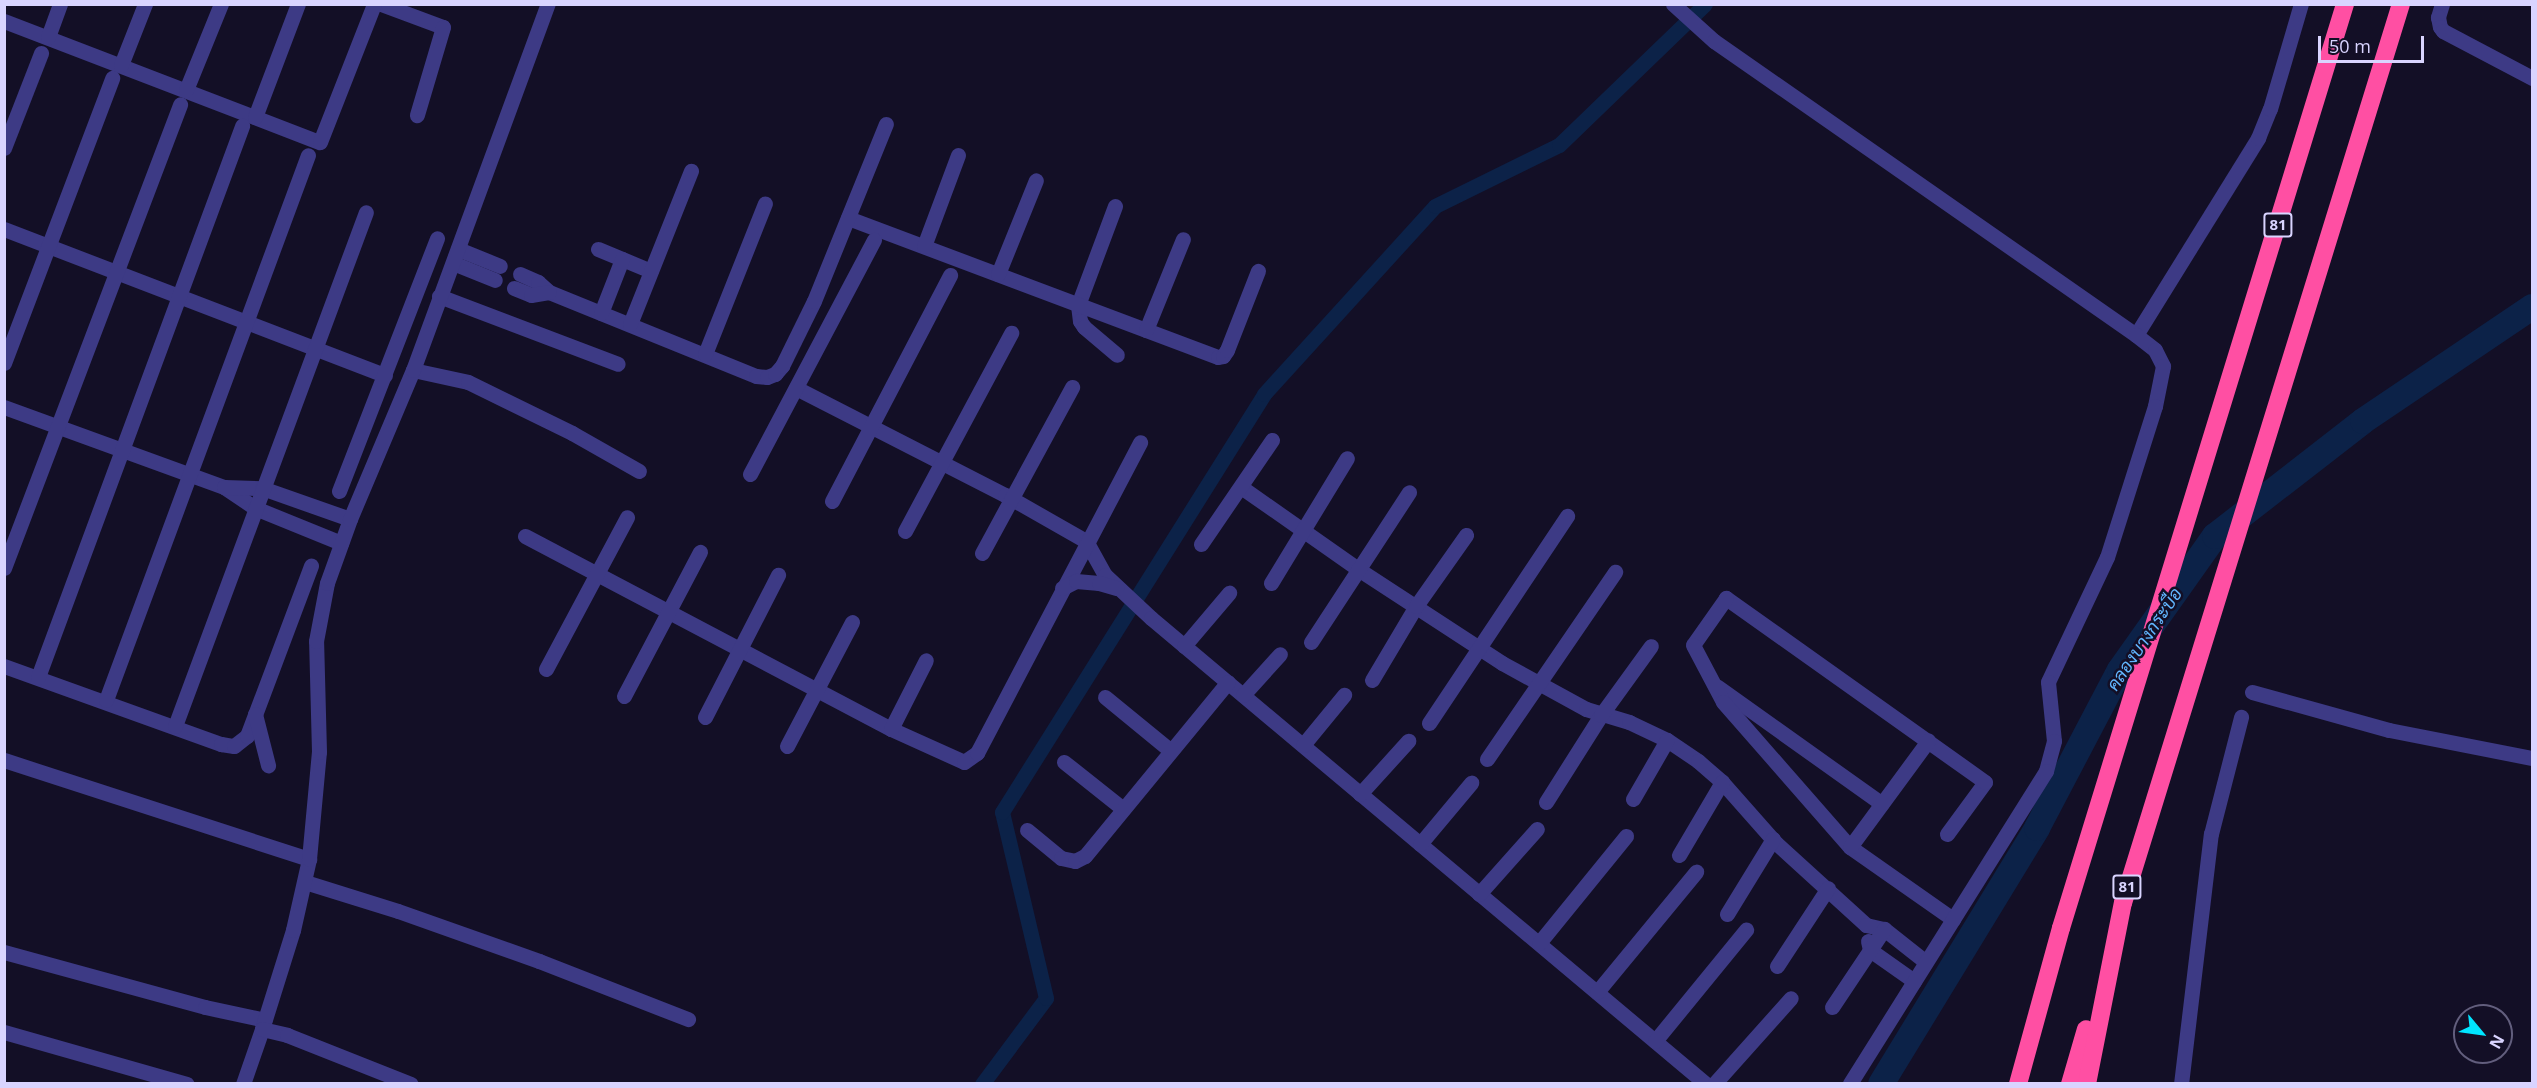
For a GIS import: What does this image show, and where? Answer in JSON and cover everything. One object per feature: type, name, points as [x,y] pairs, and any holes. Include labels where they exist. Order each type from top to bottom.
[{"type":"highway","name":"81","points":[[2018,1083],[2045,980],[2345,4]]},
{"type":"highway","name":"81","points":[[2070,1083],[2122,903],[2401,4]]},
{"type":"highway","name":"81","points":[[2087,1083],[2122,903]]},
{"type":"street","points":[[48,37],[60,4]]},
{"type":"street","points":[[4,363],[145,4]]},
{"type":"street","points":[[4,568],[183,97],[221,4]]},
{"type":"street","points":[[38,677],[179,296],[248,121],[298,4]]},
{"type":"street","points":[[4,21],[48,37],[117,72],[248,121],[320,141],[374,4]]},
{"type":"street","points":[[381,4],[443,27],[417,115]]},
{"type":"street","points":[[243,1083],[263,1025],[305,882],[309,859],[319,752],[316,641],[319,616],[341,543],[413,370],[548,4]]},
{"type":"street","points":[[1673,4],[1714,41],[2136,335],[2155,350],[2163,366],[2161,383],[2107,557],[2048,682],[2054,741],[2046,771],[1850,1083]]},
{"type":"street","points":[[2136,335],[2258,138],[2270,109],[2301,4]]},
{"type":"street","points":[[2442,4],[2438,17],[2443,31],[2532,78]]},
{"type":"street","points":[[4,148],[40,53]]},
{"type":"street","points":[[517,281],[531,296],[549,292],[756,376],[767,377],[775,374],[782,366],[814,301],[885,124]]},
{"type":"street","points":[[106,700],[309,155]]},
{"type":"street","points":[[924,246],[958,155]]},
{"type":"street","points":[[630,324],[691,171]]},
{"type":"street","points":[[998,274],[1036,180]]},
{"type":"street","points":[[705,354],[765,203]]},
{"type":"street","points":[[1115,206],[1078,304],[1080,321],[1084,327],[1118,355]]},
{"type":"street","points":[[175,726],[366,212]]},
{"type":"street","points":[[848,218],[1218,357],[1223,356],[1258,271]]},
{"type":"street","points":[[4,229],[385,375]]},
{"type":"street","points":[[339,491],[437,238]]},
{"type":"street","points":[[1146,330],[1183,239]]},
{"type":"street","points":[[750,474],[874,240]]},
{"type":"street","points":[[598,249],[651,271]]},
{"type":"street","points":[[455,256],[498,273]]},
{"type":"street","points":[[601,313],[622,259]]},
{"type":"street","points":[[832,501],[869,426],[950,275]]},
{"type":"street","points":[[439,296],[618,364]]},
{"type":"street","points":[[905,531],[1011,333]]},
{"type":"street","points":[[413,370],[468,382],[572,433],[639,471]]},
{"type":"street","points":[[982,553],[1072,387]]},
{"type":"street","points":[[796,388],[1012,499],[1086,541],[1100,567],[1118,589],[1151,618],[1706,1083]]},
{"type":"street","points":[[4,407],[224,487],[255,508],[341,543]]},
{"type":"street","points":[[1201,544],[1241,487],[1254,463],[1272,440]]},
{"type":"street","points":[[525,536],[891,729],[955,760],[964,762],[972,760],[978,753],[1086,541],[1140,442]]},
{"type":"street","points":[[1270,583],[1347,458]]},
{"type":"street","points":[[224,487],[262,488],[350,519]]},
{"type":"street","points":[[1241,487],[1301,531],[1478,648],[1537,683],[1601,715],[1629,722],[1667,740],[1698,761],[1722,782],[1773,839],[1866,925],[1884,929],[1926,962]]},
{"type":"street","points":[[1311,642],[1409,492]]},
{"type":"street","points":[[1429,723],[1567,516]]},
{"type":"street","points":[[546,669],[627,517]]},
{"type":"street","points":[[1372,680],[1416,606],[1466,535]]},
{"type":"street","points":[[624,696],[700,552]]},
{"type":"street","points":[[4,666],[106,700],[221,744],[234,746],[247,736],[311,566]]},
{"type":"street","points":[[1487,759],[1615,572]]},
{"type":"street","points":[[705,717],[778,575]]},
{"type":"street","points":[[1062,588],[1076,581],[1099,583],[1118,589]]},
{"type":"street","points":[[1184,646],[1229,592]]},
{"type":"street","points":[[1947,834],[1985,782],[1726,598],[1693,645],[1723,702],[1850,847],[1953,920]]},
{"type":"street","points":[[787,746],[852,622]]},
{"type":"street","points":[[1546,802],[1601,715],[1651,646]]},
{"type":"street","points":[[1243,695],[1280,654]]},
{"type":"street","points":[[891,729],[926,660]]},
{"type":"street","points":[[1710,681],[1882,804]]},
{"type":"street","points":[[1027,830],[1061,858],[1075,861],[1084,856],[1227,682]]},
{"type":"street","points":[[2252,692],[2389,730],[2532,758]]},
{"type":"street","points":[[1303,746],[1344,695]]},
{"type":"street","points":[[1105,697],[1171,751]]},
{"type":"street","points":[[255,714],[268,765]]},
{"type":"street","points":[[2181,1083],[2211,834],[2241,717]]},
{"type":"street","points":[[1633,799],[1667,740]]},
{"type":"street","points":[[1360,794],[1408,741]]},
{"type":"street","points":[[1850,847],[1928,741]]},
{"type":"street","points":[[4,760],[182,820],[309,859]]},
{"type":"street","points":[[1064,762],[1123,809]]},
{"type":"street","points":[[1679,855],[1722,782]]},
{"type":"street","points":[[1420,844],[1471,783]]},
{"type":"street","points":[[1479,894],[1538,829]]},
{"type":"street","points":[[1539,943],[1626,836]]},
{"type":"street","points":[[1727,914],[1773,839]]},
{"type":"street","points":[[1597,992],[1696,872]]},
{"type":"street","points":[[305,882],[398,911],[539,960],[688,1019]]},
{"type":"street","points":[[1777,966],[1828,888]]},
{"type":"street","points":[[1866,925],[1870,950],[1914,981]]},
{"type":"street","points":[[1832,1007],[1884,929]]},
{"type":"street","points":[[1655,1041],[1746,930]]},
{"type":"street","points":[[4,952],[263,1025],[411,1083]]},
{"type":"street","points":[[1714,1083],[1791,998]]},
{"type":"street","points":[[4,1032],[187,1083]]},
{"type":"waterway","points":[[982,1084],[1046,998],[1002,812],[1264,394],[1435,206],[1559,145],[1705,4]]},
{"type":"waterway","name":"คลองบางกระบือ","points":[[1881,1084],[2037,828],[2120,670],[2215,536],[2363,421],[2532,307]]}]
